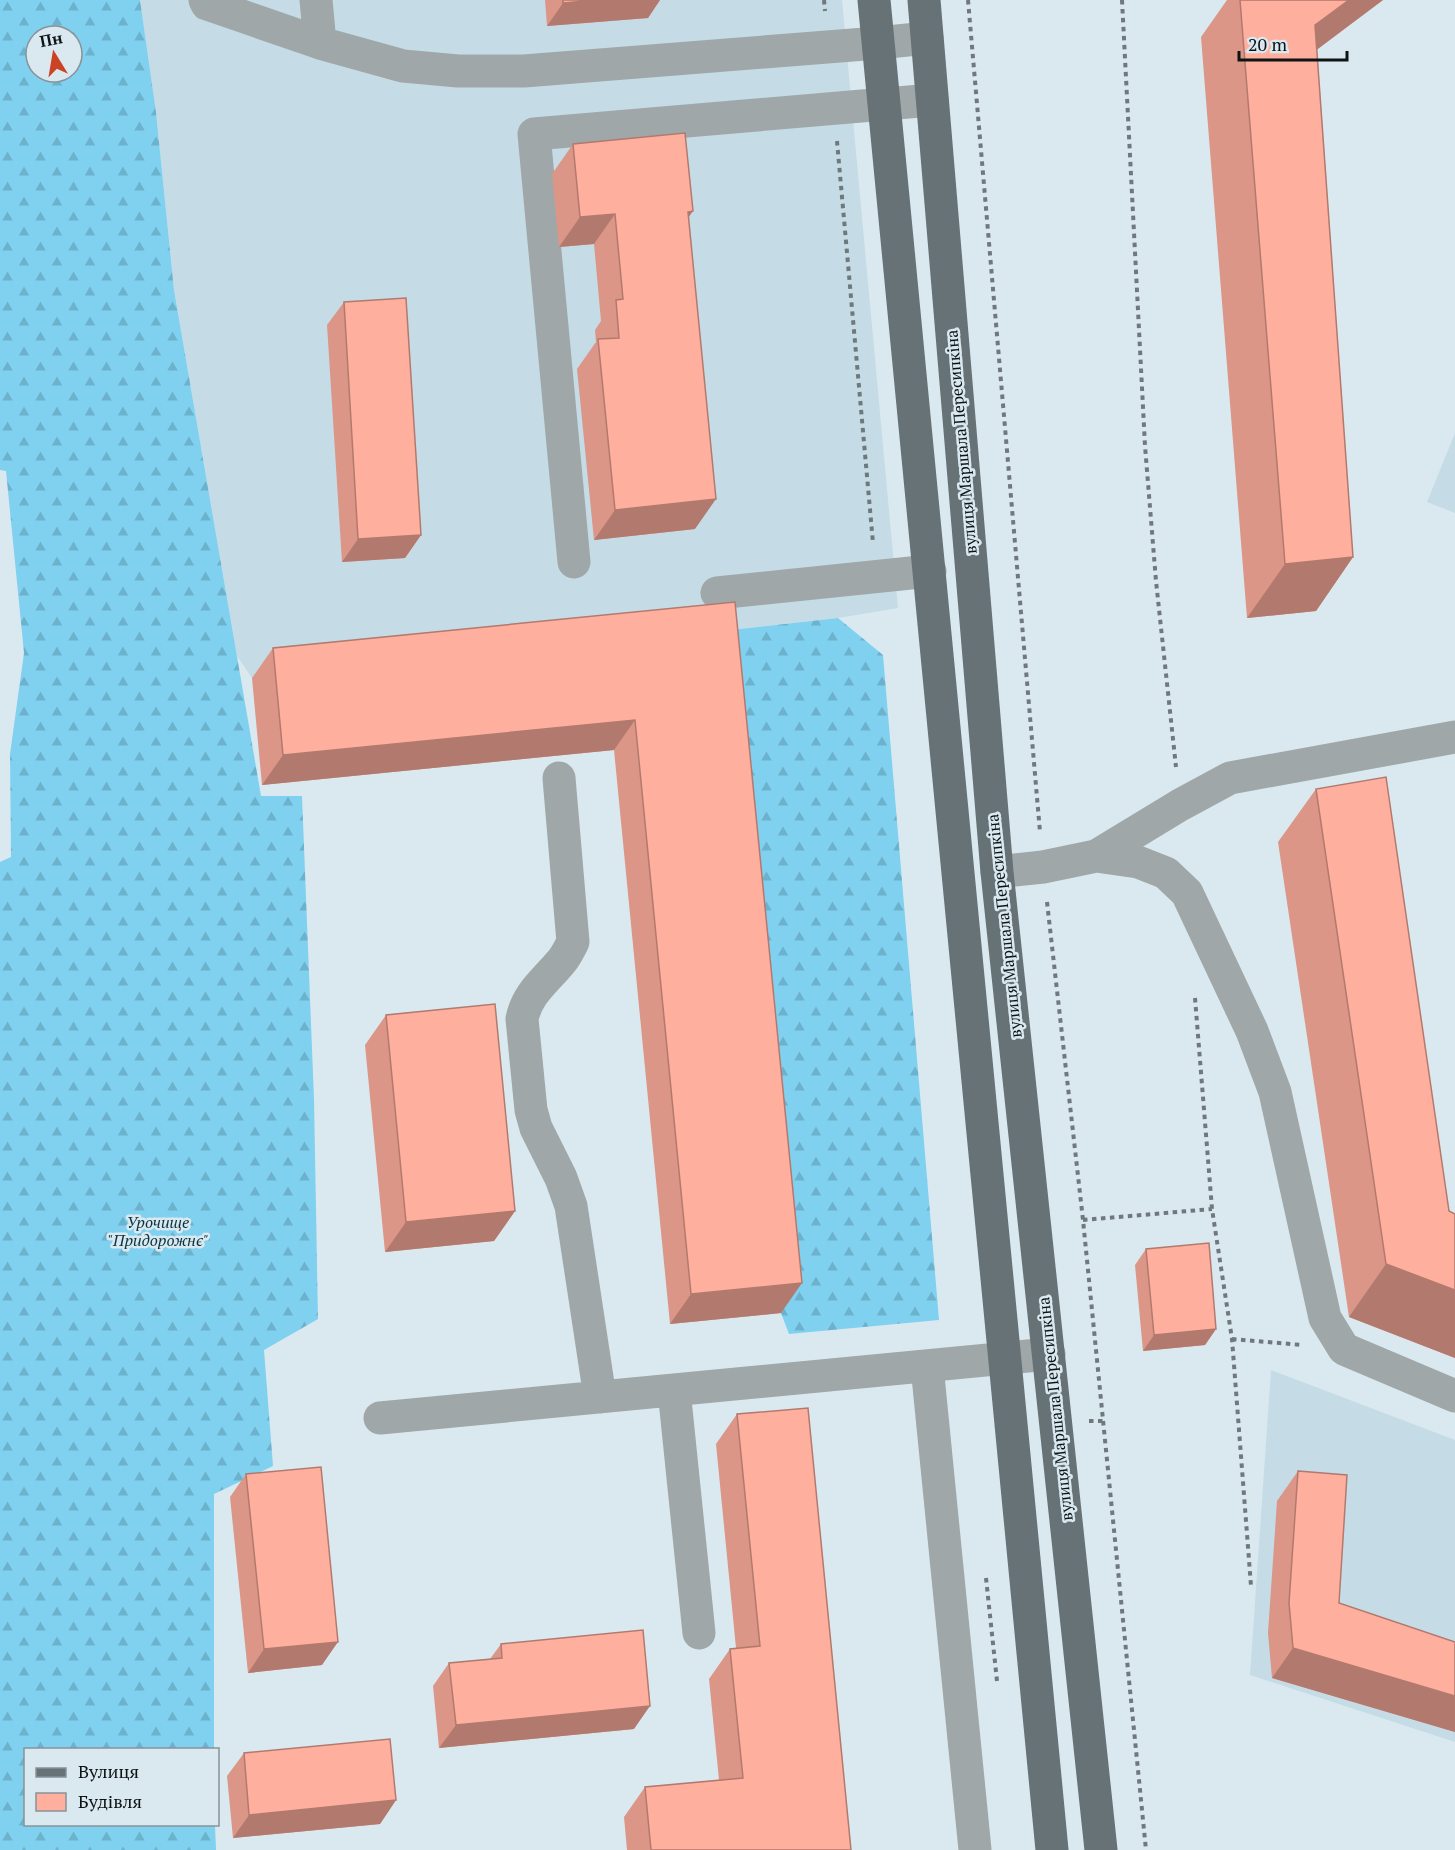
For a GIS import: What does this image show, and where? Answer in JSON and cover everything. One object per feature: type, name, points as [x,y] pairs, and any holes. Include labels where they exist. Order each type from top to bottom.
[{"type":"main road","points":[[874,0],[1052,1850]]},
{"type":"main road","name":"вулиця Маршала Пересипкіна","points":[[924,0],[997,872],[1101,1850]]},
{"type":"lane","points":[[205,0],[207,4],[320,43],[403,66],[458,71],[524,71],[927,38]]},
{"type":"lane","points":[[316,0],[320,43]]},
{"type":"lane","points":[[574,562],[534,134],[932,100]]},
{"type":"lane","points":[[717,593],[930,571]]},
{"type":"lane","points":[[997,872],[1043,867],[1096,856],[1180,805],[1230,778],[1455,737]]},
{"type":"lane","points":[[559,778],[573,942],[563,961],[525,1005],[522,1019],[531,1110],[536,1128],[561,1178],[571,1206],[600,1397]]},
{"type":"lane","points":[[1096,856],[1138,862],[1166,873],[1187,893],[1252,1031],[1275,1092],[1325,1318],[1344,1349],[1455,1396]]},
{"type":"lane","points":[[380,1418],[1049,1354]]},
{"type":"lane","points":[[927,1366],[975,1850]]},
{"type":"lane","points":[[674,1390],[699,1633]]},
{"type":"path","points":[[824,0],[828,47]]},
{"type":"path","points":[[968,0],[1043,867],[1083,1220],[1146,1850]]},
{"type":"path","points":[[833,108],[876,577]]},
{"type":"path","points":[[1083,1220],[1212,1209]]},
{"type":"path","points":[[1232,1339],[1344,1349]]},
{"type":"path","points":[[986,1576],[998,1683]]},
{"type":"shaded area","points":[[140,0],[842,0],[898,608],[838,618],[714,632],[252,678],[237,656],[174,290],[156,112]]},
{"type":"shaded area","points":[[1455,433],[1455,513],[1427,502]]},
{"type":"shaded area","points":[[1271,1370],[1455,1440],[1455,1742],[1250,1675]]},
{"type":"green space","name":"Урочище \"Придорожнє\"","points":[[0,0],[140,0],[156,112],[174,290],[261,796],[302,796],[314,1099],[318,1319],[264,1350],[273,1466],[214,1494],[214,1748],[24,1748],[24,1826],[215,1826],[216,1850],[0,1850],[0,862],[11,857],[10,754],[24,653],[6,471],[0,470]]},
{"type":"green space","points":[[838,618],[883,655],[939,1320],[789,1334],[781,1313],[714,632]]},
{"type":"building","points":[[563,0],[597,0],[563,3]]},
{"type":"building","points":[[1240,0],[1349,0],[1315,25],[1353,557],[1285,564]]},
{"type":"building","points":[[685,133],[693,211],[688,212],[716,499],[615,510],[598,339],[619,338],[616,300],[623,299],[615,214],[580,217],[573,144]]},
{"type":"building","points":[[406,298],[421,535],[358,539],[344,302]]},
{"type":"building","points":[[735,602],[802,1283],[691,1294],[635,720],[283,755],[273,648]]},
{"type":"building","points":[[1386,777],[1449,1211],[1455,1214],[1455,1290],[1386,1264],[1316,789]]},
{"type":"building","points":[[495,1004],[515,1211],[406,1222],[386,1015]]},
{"type":"building","points":[[1209,1243],[1216,1329],[1154,1335],[1146,1249]]},
{"type":"building","points":[[808,1408],[851,1850],[651,1850],[645,1787],[743,1778],[730,1649],[760,1646],[737,1414]]},
{"type":"building","points":[[321,1467],[338,1642],[264,1649],[246,1474]]},
{"type":"building","points":[[1298,1471],[1347,1475],[1339,1603],[1455,1642],[1455,1696],[1293,1648],[1289,1603]]},
{"type":"building","points":[[643,1630],[650,1706],[456,1725],[449,1663],[502,1658],[501,1644]]},
{"type":"building","points":[[390,1739],[396,1800],[249,1815],[244,1753]]}]
